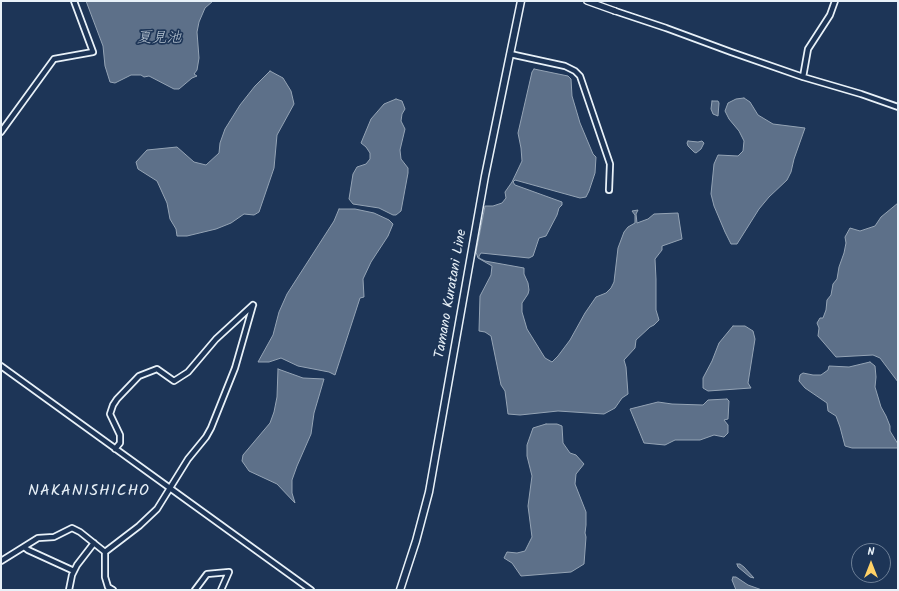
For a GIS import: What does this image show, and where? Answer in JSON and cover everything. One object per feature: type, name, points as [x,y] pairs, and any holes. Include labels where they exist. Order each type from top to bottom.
[{"type":"main road","name":"Tamano Kuratani Line","points":[[400,590],[429,492],[481,199],[521,1]]},
{"type":"street","points":[[1,132],[54,59],[93,52],[74,1]]},
{"type":"street","points":[[587,1],[803,77],[861,94],[898,107]]},
{"type":"street","points":[[803,77],[808,49],[830,15],[835,1]]},
{"type":"street","points":[[510,54],[565,66],[575,71],[580,76],[610,164],[609,190]]},
{"type":"street","points":[[105,552],[139,526],[157,509],[188,460],[206,437],[235,368],[253,305],[216,339],[188,372],[174,381],[157,369],[140,376],[135,380],[113,405],[110,414],[120,435],[120,443],[115,449]]},
{"type":"street","points":[[1,366],[311,590]]},
{"type":"street","points":[[1,560],[38,538],[54,537],[72,528],[80,532],[105,552]]},
{"type":"street","points":[[69,590],[69,584],[74,571],[83,556],[94,543]]},
{"type":"street","points":[[24,546],[28,550],[74,571]]},
{"type":"street","points":[[105,552],[105,577],[108,587],[113,590]]},
{"type":"street","points":[[195,590],[206,574],[229,572],[221,590]]},
{"type":"water","name":"夏見池","points":[[86,1],[213,1],[205,8],[199,22],[197,32],[199,58],[197,70],[194,74],[197,76],[192,78],[179,89],[174,89],[149,76],[144,77],[141,75],[131,75],[115,83],[110,82],[105,66],[103,46]]},
{"type":"water","points":[[534,69],[568,76],[571,79],[572,96],[580,123],[593,154],[596,157],[595,173],[586,197],[580,198],[515,180],[513,182],[515,185],[562,202],[562,205],[559,208],[546,236],[539,238],[533,256],[529,258],[481,253],[479,258],[485,261],[524,268],[524,274],[529,290],[522,303],[522,312],[527,329],[545,358],[552,362],[558,356],[570,340],[596,297],[606,293],[611,288],[614,282],[618,248],[624,232],[628,227],[635,223],[635,215],[632,211],[638,210],[636,214],[637,223],[648,219],[654,214],[678,213],[682,239],[662,246],[662,250],[655,259],[656,310],[659,320],[636,340],[635,348],[624,360],[628,394],[622,398],[615,408],[604,414],[558,411],[520,415],[508,414],[505,391],[501,385],[491,336],[485,332],[479,331],[480,296],[491,275],[492,266],[478,258],[476,252],[485,206],[493,206],[502,203],[506,198],[505,192],[512,182],[522,161],[518,133],[532,72]]},
{"type":"water","points":[[270,71],[283,78],[291,91],[294,104],[277,135],[274,168],[259,212],[254,215],[244,214],[231,223],[216,229],[187,236],[177,236],[176,229],[170,219],[167,203],[157,181],[138,169],[136,162],[147,150],[177,147],[194,162],[206,165],[219,153],[220,143],[225,129],[240,105],[255,86]]},
{"type":"water","points":[[744,98],[750,102],[758,115],[773,124],[805,128],[787,180],[759,209],[737,244],[731,244],[714,206],[711,194],[714,164],[718,155],[738,156],[743,151],[744,141],[725,111],[728,103],[736,99]]},
{"type":"water","points":[[396,99],[402,101],[405,109],[402,114],[401,121],[405,129],[400,150],[401,159],[408,168],[408,173],[401,211],[396,215],[393,215],[379,208],[353,204],[349,199],[353,174],[357,167],[366,164],[370,159],[370,153],[361,143],[371,119],[384,104]]},
{"type":"water","points":[[712,101],[718,101],[719,103],[718,116],[713,114],[711,109]]},
{"type":"water","points":[[688,141],[702,141],[704,143],[701,149],[696,153],[688,146]]},
{"type":"water","points":[[898,203],[898,382],[880,358],[873,355],[836,357],[818,336],[819,328],[817,323],[820,318],[823,318],[827,300],[831,295],[833,284],[837,279],[846,243],[845,237],[850,228],[860,231],[875,226],[881,217]]},
{"type":"water","points":[[339,209],[355,209],[374,213],[389,220],[393,224],[388,236],[371,262],[363,279],[364,297],[360,298],[335,375],[329,372],[298,366],[281,358],[269,362],[258,362],[273,335],[279,312],[287,294],[334,221]]},
{"type":"water","points":[[733,326],[745,326],[753,331],[755,339],[748,383],[751,388],[708,391],[703,388],[703,378],[719,343]]},
{"type":"water","points":[[870,362],[875,366],[875,387],[881,407],[890,426],[890,431],[898,444],[898,448],[852,448],[845,446],[836,416],[828,411],[827,403],[805,388],[799,381],[800,375],[803,373],[821,375],[828,370],[829,366],[849,367]]},
{"type":"water","points":[[278,369],[303,378],[324,379],[314,413],[311,434],[292,480],[292,493],[295,503],[277,484],[249,471],[242,461],[243,455],[270,423],[277,397]]},
{"type":"water","points":[[727,399],[729,401],[728,419],[724,420],[728,425],[728,433],[724,437],[714,435],[700,440],[675,440],[665,445],[644,443],[630,409],[658,402],[703,405],[708,400]]},
{"type":"water","points":[[546,424],[557,424],[562,426],[563,443],[570,453],[576,455],[584,464],[576,474],[575,484],[586,512],[584,564],[571,572],[521,576],[512,563],[504,558],[507,552],[517,553],[525,551],[532,537],[528,506],[532,476],[527,456],[527,445],[533,428]]},
{"type":"water","points":[[737,564],[744,567],[754,578],[750,577],[738,567]]},
{"type":"water","points":[[733,577],[736,577],[748,585],[762,590],[736,590],[732,580]]},
{"type":"district","name":"NAKANISHICHO","points":[[89,492]]}]
